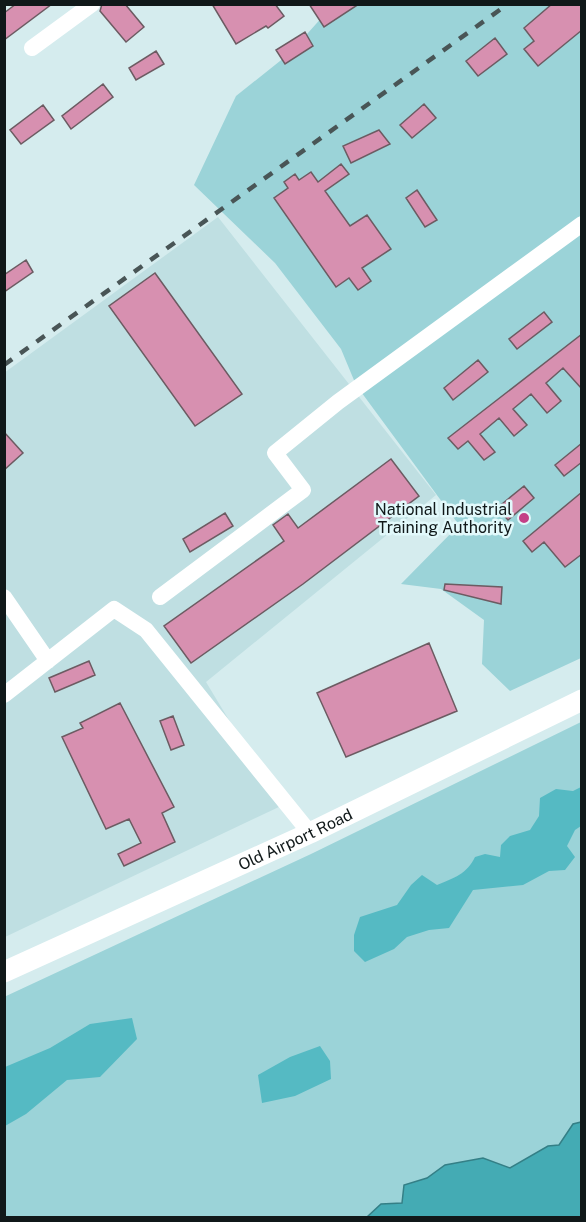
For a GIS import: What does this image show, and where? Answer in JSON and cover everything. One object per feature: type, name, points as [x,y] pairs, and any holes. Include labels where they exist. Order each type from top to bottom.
[{"type":"main road","name":"Old Airport Road","points":[[4,972],[310,833],[582,700]]},
{"type":"street","points":[[32,48],[92,4]]},
{"type":"street","points":[[160,597],[303,490],[275,453],[338,402],[582,224]]},
{"type":"street","points":[[4,597],[48,661]]},
{"type":"street","points":[[4,695],[114,609],[146,630],[310,833]]},
{"type":"shaded area","points":[[333,5],[581,5],[581,658],[510,691],[482,664],[484,620],[441,589],[401,584],[459,525],[356,385],[341,349],[275,263],[194,185],[236,96],[290,53]]},
{"type":"shaded area","points":[[218,217],[436,495],[206,682],[281,806],[5,937],[4,373]]},
{"type":"shaded area","points":[[581,722],[581,1122],[573,1125],[559,1146],[510,1168],[483,1158],[445,1165],[427,1178],[404,1185],[402,1203],[381,1204],[367,1217],[5,1217],[4,997],[311,854]]},
{"type":"shaded area","points":[[581,787],[581,826],[575,830],[567,846],[575,857],[565,870],[549,871],[523,885],[473,890],[449,928],[429,930],[407,937],[394,949],[365,962],[354,951],[354,935],[360,917],[397,905],[411,885],[422,875],[437,885],[464,871],[475,857],[485,854],[500,857],[501,845],[510,836],[530,830],[539,816],[540,798],[556,789],[573,791]]},
{"type":"shaded area","points":[[132,1018],[137,1039],[100,1077],[67,1080],[26,1114],[5,1126],[5,1067],[50,1048],[90,1024]]},
{"type":"shaded area","points":[[320,1046],[330,1061],[331,1079],[295,1096],[262,1103],[258,1075],[290,1057]]},
{"type":"shaded area","points":[[581,1122],[581,1217],[367,1217],[381,1204],[402,1203],[404,1185],[427,1178],[445,1165],[483,1158],[510,1168],[548,1146],[559,1145],[573,1124]]},
{"type":"building","points":[[16,4],[52,4],[4,40],[4,13]]},
{"type":"building","points":[[102,4],[125,4],[144,27],[126,42],[100,11]]},
{"type":"building","points":[[212,4],[275,4],[284,16],[268,28],[266,26],[236,44]]},
{"type":"building","points":[[309,4],[359,4],[324,27]]},
{"type":"building","points":[[552,4],[582,4],[582,30],[538,66],[524,49],[534,41],[524,28]]},
{"type":"building","points":[[305,32],[313,46],[285,64],[276,50]]},
{"type":"building","points":[[495,38],[507,54],[478,76],[466,61]]},
{"type":"building","points":[[156,51],[164,64],[136,80],[129,68]]},
{"type":"building","points":[[103,84],[113,97],[71,129],[62,116]]},
{"type":"building","points":[[424,104],[436,118],[412,138],[400,125]]},
{"type":"building","points":[[43,105],[54,120],[21,144],[10,130]]},
{"type":"building","points":[[379,130],[390,144],[351,163],[343,146]]},
{"type":"building","points":[[341,164],[349,174],[325,191],[350,226],[367,215],[391,249],[362,268],[371,281],[358,290],[349,278],[336,287],[274,198],[288,188],[284,182],[295,174],[299,180],[311,172],[318,182]]},
{"type":"building","points":[[417,190],[437,220],[425,227],[406,198]]},
{"type":"building","points":[[26,260],[33,272],[4,292],[4,275]]},
{"type":"building","points":[[155,273],[242,394],[195,426],[109,306]]},
{"type":"building","points":[[544,312],[552,322],[517,349],[509,339]]},
{"type":"building","points":[[582,334],[582,389],[563,368],[546,383],[561,401],[547,413],[531,394],[513,409],[527,425],[514,436],[499,418],[480,434],[495,452],[484,460],[468,441],[458,449],[448,438]]},
{"type":"building","points":[[478,360],[488,372],[453,400],[444,388]]},
{"type":"building","points":[[4,432],[23,453],[4,470]]},
{"type":"building","points":[[582,443],[582,462],[564,476],[555,465]]},
{"type":"building","points":[[391,459],[419,496],[303,584],[191,663],[164,626],[284,541],[273,525],[288,514],[298,528]]},
{"type":"building","points":[[524,486],[534,498],[508,520],[497,508]]},
{"type":"building","points":[[582,492],[582,554],[565,567],[544,542],[532,552],[523,541]]},
{"type":"building","points":[[225,513],[233,526],[190,552],[183,539]]},
{"type":"building","points":[[445,584],[502,587],[501,604],[444,590]]},
{"type":"building","points":[[429,643],[457,711],[346,757],[317,693]]},
{"type":"building","points":[[89,661],[95,675],[55,692],[49,678]]},
{"type":"building","points":[[120,703],[174,807],[162,813],[175,842],[124,866],[118,854],[141,843],[129,819],[106,829],[62,737],[83,728],[80,723]]},
{"type":"building","points":[[173,716],[184,745],[171,750],[160,721]]},
{"type":"railway","points":[[4,365],[508,4]]},
{"type":"place","name":"National Industrial Training Authority","points":[[524,518]]}]
